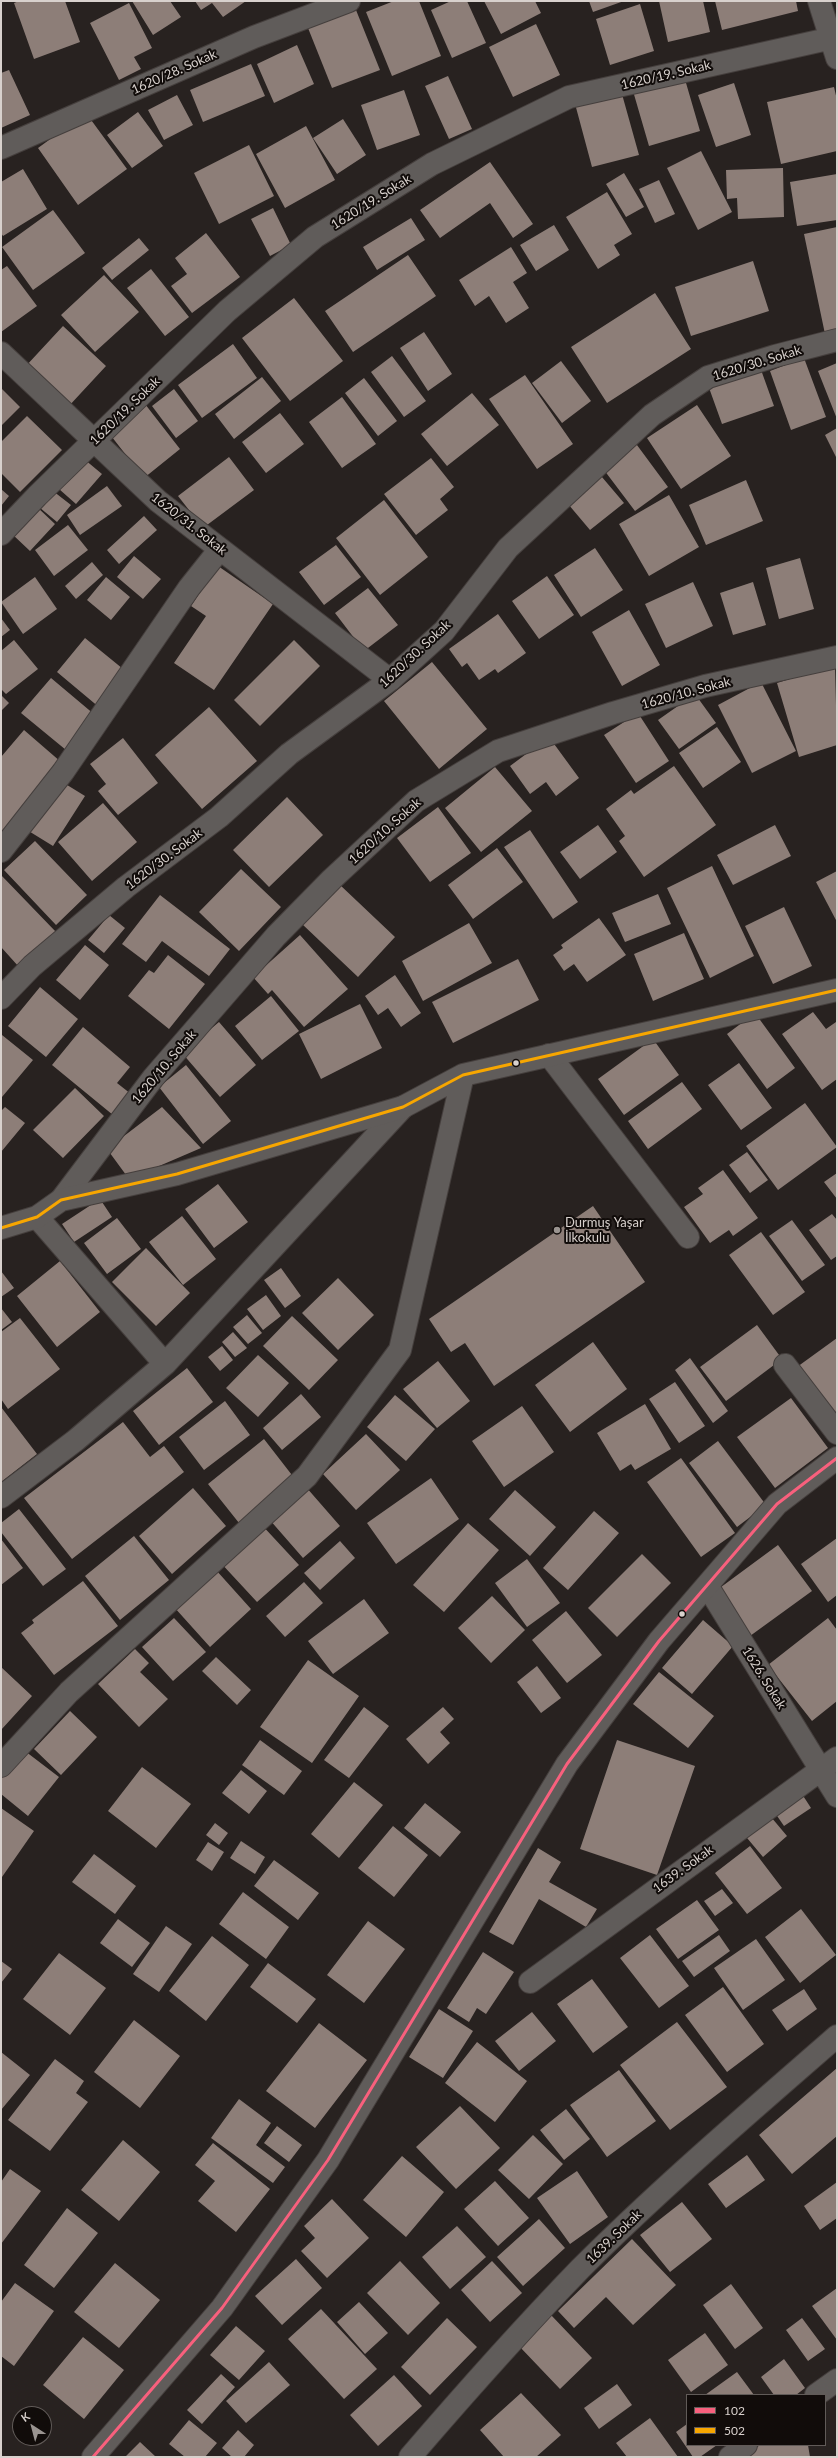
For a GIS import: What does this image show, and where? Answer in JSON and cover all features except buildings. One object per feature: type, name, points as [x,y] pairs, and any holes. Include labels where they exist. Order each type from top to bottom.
[{"type":"street","name":"1620/28. Sokak","points":[[1,148],[254,37],[349,1]]},
{"type":"street","points":[[818,1],[835,44]]},
{"type":"street","name":"1620/19. Sokak","points":[[1,534],[93,441],[227,311],[315,237],[432,164],[569,97],[835,44]]},
{"type":"street","name":"1620/30. Sokak","points":[[1,998],[32,966],[126,888],[219,817],[289,754],[390,680],[444,631],[508,548],[652,415],[708,377],[775,356],[837,340]]},
{"type":"street","name":"1620/31. Sokak","points":[[1,353],[158,501],[390,680]]},
{"type":"street","points":[[1,851],[63,772],[190,588],[220,549]]},
{"type":"street","name":"1620/10. Sokak","points":[[61,1200],[153,1078],[276,936],[332,879],[416,802],[498,751],[613,713],[705,686],[837,657]]},
{"type":"street","points":[[1,1228],[37,1217],[61,1200],[177,1174],[403,1107],[463,1075],[837,990]]},
{"type":"street","points":[[549,1055],[688,1237]]},
{"type":"street","points":[[1,1766],[69,1692],[306,1476],[400,1350],[463,1075]]},
{"type":"street","points":[[1,1497],[76,1440],[165,1364],[403,1107]]},
{"type":"street","points":[[37,1217],[165,1364]]},
{"type":"street","points":[[785,1365],[837,1433]]},
{"type":"street","points":[[93,2457],[222,2308],[323,2166],[449,1962],[567,1764],[659,1641],[708,1587],[778,1504],[837,1458]]},
{"type":"street","name":"1626. Sokak","points":[[708,1587],[829,1764],[837,1796]]},
{"type":"street","name":"1639. Sokak","points":[[530,1982],[829,1764]]},
{"type":"street","name":"1639. Sokak","points":[[410,2457],[500,2352],[581,2268],[711,2145],[837,2036]]},
{"type":"street","points":[[817,2394],[837,2380]]},
{"type":"street","points":[[730,2457],[745,2446]]},
{"type":"transit line","name":"502","points":[[1,1228],[37,1217],[61,1200],[177,1174],[403,1107],[463,1075],[837,990]]},
{"type":"transit line","name":"102","points":[[93,2457],[222,2308],[328,2160],[567,1764],[659,1641],[777,1504],[837,1458]]},
{"type":"place","name":"Durmuş Yaşar İlkokulu","points":[[557,1230]]}]
